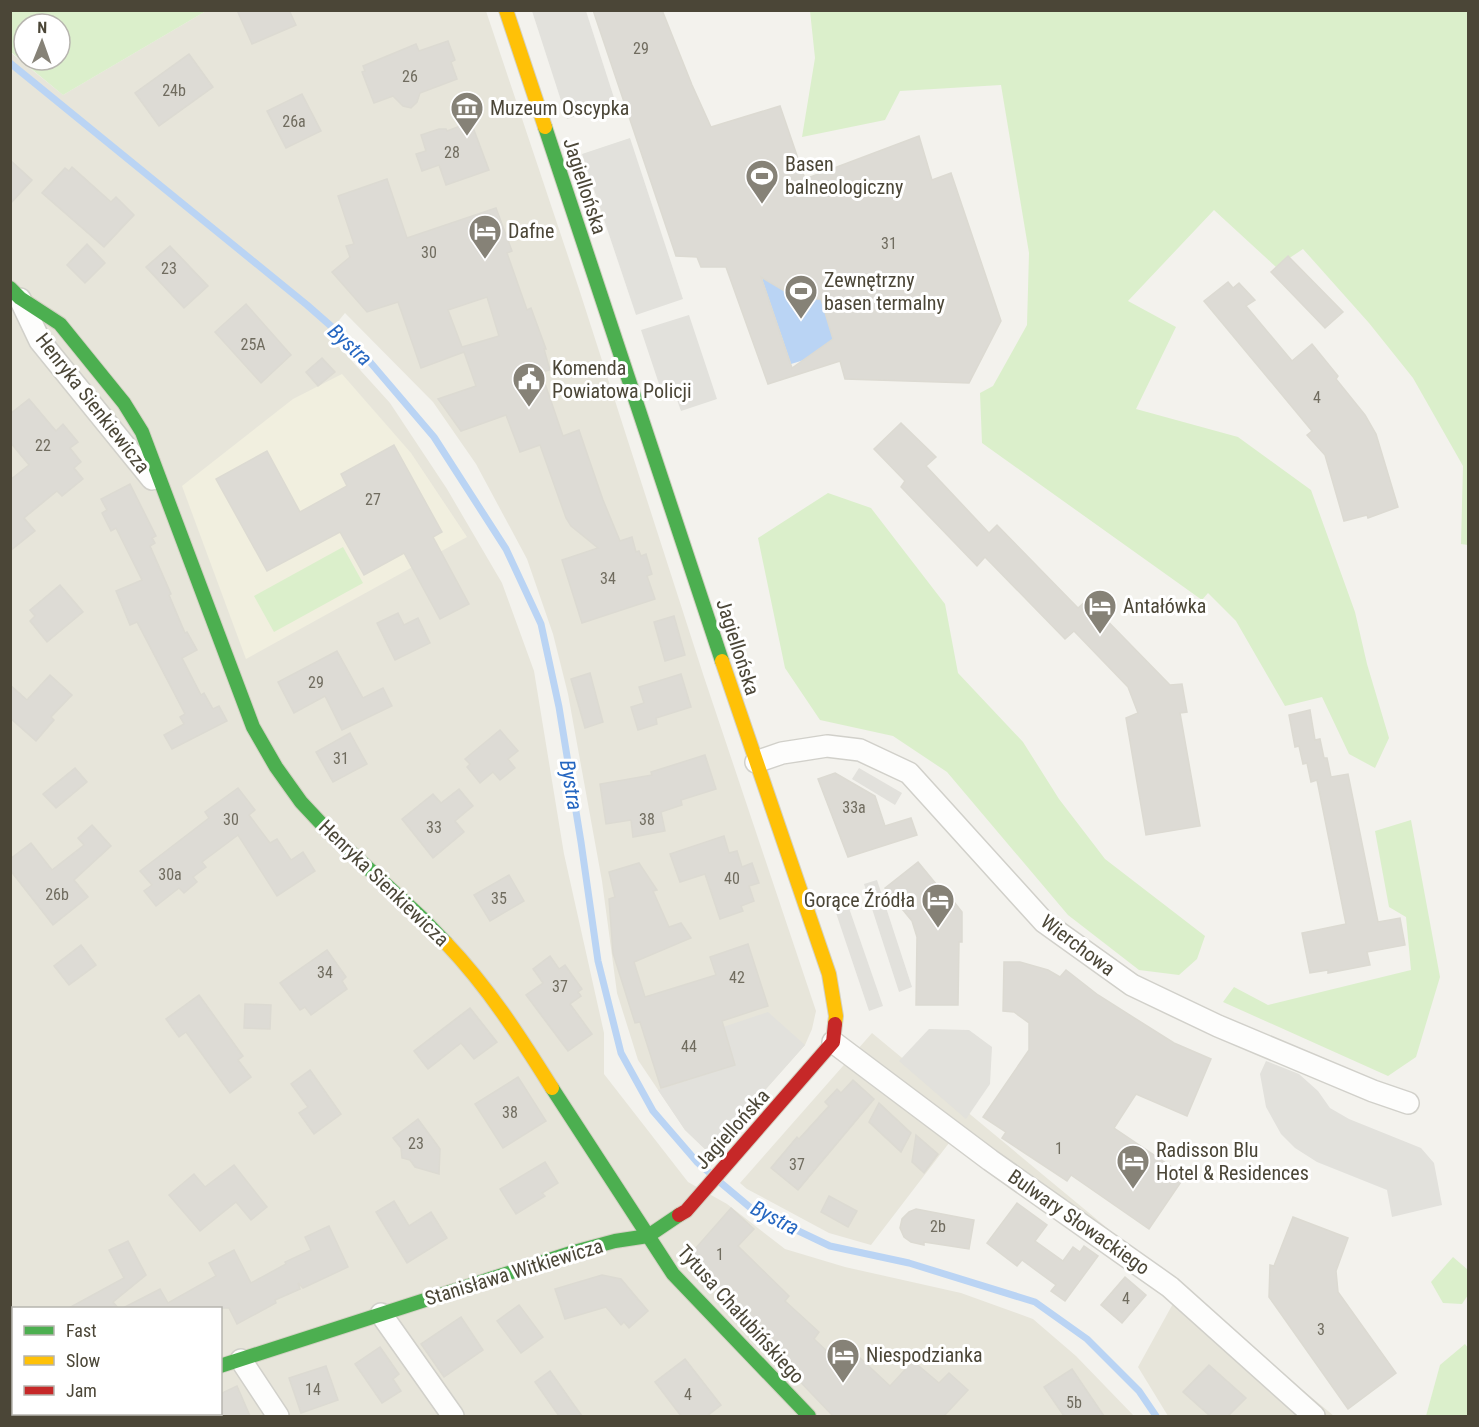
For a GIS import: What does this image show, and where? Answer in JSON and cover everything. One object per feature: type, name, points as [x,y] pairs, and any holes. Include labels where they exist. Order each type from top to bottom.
[{"type":"street","name":"Jagiellońska","points":[[506,10],[756,762],[829,974],[836,1017],[833,1042],[686,1211],[648,1236]]},
{"type":"street","name":"Henryka Sienkiewicza","points":[[15,293],[40,341],[135,457],[169,505],[253,727],[276,767],[301,802],[330,833],[416,912],[490,993],[648,1236]]},
{"type":"street","name":"Wierchowa","points":[[756,762],[782,753],[827,746],[860,750],[909,773],[1044,922],[1132,985],[1218,1026],[1373,1091],[1408,1103]]},
{"type":"street","name":"Bulwary Słowackiego","points":[[833,1042],[990,1160],[1170,1287],[1314,1416]]},
{"type":"street","name":"Stanisława Witkiewicza","points":[[222,1365],[574,1252],[615,1241],[648,1236]]},
{"type":"street","name":"Tytusa Chałubińskiego","points":[[648,1236],[673,1274],[809,1416]]},
{"type":"street","points":[[381,1314],[453,1416]]},
{"type":"street","points":[[241,1359],[278,1416]]},
{"type":"shaded area","points":[[206,11],[486,11],[816,1011],[805,1045],[709,1153],[685,1130],[638,1060],[617,993],[602,881],[568,694],[553,634],[527,559],[476,464],[433,402],[345,313],[326,336],[342,350],[390,403],[447,489],[502,583],[534,671],[564,854],[604,1033],[604,1074],[688,1182],[727,1204],[785,1249],[845,1267],[961,1293],[1033,1319],[1076,1356],[1134,1416],[11,1416],[10,52],[12,54],[12,72],[35,72],[63,95]]},
{"type":"shaded area","points":[[532,11],[586,11],[616,104],[567,119]]},
{"type":"shaded area","points":[[630,138],[683,299],[636,315],[582,154]]},
{"type":"shaded area","points":[[689,315],[717,399],[681,411],[671,383],[660,387],[641,330]]},
{"type":"shaded area","points":[[342,374],[411,453],[467,537],[246,659],[182,486],[293,399]]},
{"type":"shaded area","points":[[859,768],[902,793],[895,805],[852,779]]},
{"type":"shaded area","points":[[877,880],[912,987],[899,992],[864,884]]},
{"type":"shaded area","points":[[849,908],[883,1006],[869,1011],[836,913]]},
{"type":"shaded area","points":[[768,1012],[805,1045],[709,1153],[685,1130],[658,1090],[735,1065],[723,1027]]},
{"type":"shaded area","points":[[929,1029],[969,1030],[992,1047],[990,1084],[966,1119],[899,1061]]},
{"type":"shaded area","points":[[872,1033],[1334,1416],[1168,1416],[1138,1367],[1175,1300],[949,1143],[871,1245],[829,1233],[747,1189],[740,1183]]},
{"type":"shaded area","points":[[1266,1061],[1299,1074],[1318,1091],[1330,1108],[1349,1119],[1421,1148],[1434,1163],[1442,1205],[1392,1217],[1387,1190],[1317,1162],[1295,1148],[1281,1134],[1266,1107],[1260,1074]]},
{"type":"green space","points":[[11,10],[206,11],[63,95],[35,72],[72,72],[72,12],[12,12],[12,53]]},
{"type":"green space","points":[[810,11],[1468,11],[1468,545],[1461,544],[1463,466],[1413,378],[1369,323],[1303,249],[1276,267],[1214,210],[1128,301],[1176,327],[1136,409],[1238,437],[1311,490],[1355,612],[1367,664],[1389,738],[1375,768],[1349,754],[1322,697],[1285,706],[1236,621],[1208,593],[1202,600],[982,443],[980,393],[993,386],[1027,325],[1029,253],[1001,85],[900,91],[885,120],[802,137],[815,58]]},
{"type":"green space","points":[[828,493],[871,508],[945,604],[958,673],[1023,742],[1059,799],[1105,859],[1205,936],[1197,959],[1179,975],[1139,970],[1068,915],[947,772],[893,736],[820,720],[785,668],[758,538]]},
{"type":"green space","points":[[343,547],[363,583],[274,632],[254,596]]},
{"type":"green space","points":[[1411,820],[1440,977],[1416,1057],[1388,1076],[1223,1002],[1234,987],[1268,1005],[1411,970],[1406,917],[1389,907],[1375,831]]},
{"type":"green space","points":[[1453,1257],[1468,1270],[1468,1295],[1462,1304],[1443,1303],[1431,1282]]},
{"type":"green space","points":[[1465,1344],[1468,1348],[1468,1416],[1426,1416],[1440,1365]]},
{"type":"water","name":"Zewnętrzny basen termalny","points":[[756,261],[798,299],[821,299],[833,339],[804,360],[791,364]]},
{"type":"building","points":[[237,10],[289,10],[296,25],[252,44]]},
{"type":"building","points":[[593,10],[662,10],[711,127],[780,106],[805,179],[919,136],[932,180],[951,173],[1001,321],[969,383],[845,379],[840,361],[768,384],[726,267],[701,267],[697,257],[676,256]],"holes":[[[761,277],[798,299],[821,299],[833,339],[792,368]]]},
{"type":"building","points":[[448,41],[455,60],[451,62],[457,79],[420,93],[417,102],[411,108],[403,106],[393,96],[374,103],[362,72],[365,71],[363,66],[416,44],[419,51]]},
{"type":"building","points":[[189,54],[213,87],[159,126],[135,93]]},
{"type":"building","points":[[302,94],[321,131],[286,148],[267,111]]},
{"type":"building","points":[[471,122],[489,170],[446,185],[439,165],[422,171],[416,154],[426,151],[421,135],[439,129],[447,131]]},
{"type":"building","points":[[10,160],[32,180],[10,204]]},
{"type":"building","points":[[72,167],[111,202],[116,197],[134,215],[104,247],[42,193],[65,168],[69,171]]},
{"type":"building","points":[[387,179],[407,238],[496,208],[512,251],[507,253],[527,310],[531,308],[546,349],[544,349],[550,370],[541,372],[563,436],[579,430],[620,541],[632,537],[636,552],[639,551],[641,556],[646,554],[652,574],[647,576],[655,599],[582,623],[562,560],[598,548],[571,526],[566,518],[540,445],[520,452],[506,415],[461,431],[438,399],[476,386],[464,352],[421,368],[398,302],[367,312],[332,272],[350,257],[346,246],[354,244],[338,196]],"holes":[[[487,297],[499,336],[462,347],[448,310]]]},
{"type":"building","points":[[87,244],[105,263],[85,283],[67,265]]},
{"type":"building","points":[[170,246],[208,286],[184,308],[146,267]]},
{"type":"building","points":[[1288,256],[1343,312],[1325,328],[1271,272]]},
{"type":"building","points":[[1228,282],[1233,288],[1239,283],[1255,300],[1246,306],[1292,361],[1312,344],[1338,376],[1336,379],[1365,415],[1376,434],[1398,507],[1368,518],[1367,515],[1344,521],[1325,455],[1307,435],[1312,431],[1204,301]]},
{"type":"building","points":[[246,304],[291,355],[261,383],[215,332]]},
{"type":"building","points":[[322,358],[335,372],[318,386],[306,372]]},
{"type":"building","points":[[29,399],[56,431],[63,424],[78,442],[70,448],[81,462],[74,468],[83,479],[62,496],[57,491],[24,518],[35,531],[10,551],[10,480],[29,465],[10,442],[10,414]]},
{"type":"building","name":"Antałówka","points":[[901,423],[936,457],[926,466],[989,533],[997,525],[1078,608],[1087,600],[1170,685],[1182,684],[1187,712],[1180,713],[1200,826],[1146,835],[1126,718],[1138,713],[1128,687],[1074,631],[1065,639],[985,557],[977,566],[901,487],[905,481],[874,449]]},
{"type":"building","points":[[394,445],[442,532],[433,537],[469,604],[440,619],[404,553],[364,575],[340,532],[267,571],[216,479],[267,451],[300,512],[347,486],[341,474]]},
{"type":"building","points":[[130,484],[156,536],[152,538],[155,543],[150,546],[171,594],[169,595],[185,633],[187,632],[197,650],[182,658],[201,695],[204,693],[213,709],[219,706],[227,721],[172,749],[164,735],[184,724],[180,717],[185,714],[137,622],[130,625],[116,591],[142,580],[116,528],[111,531],[102,513],[107,510],[101,499]]},
{"type":"building","points":[[60,585],[83,612],[47,642],[30,621],[35,616],[30,610]]},
{"type":"building","points":[[398,613],[404,625],[418,618],[430,643],[395,660],[377,623]]},
{"type":"building","points":[[674,616],[685,655],[665,661],[654,622]]},
{"type":"building","points":[[337,651],[363,698],[383,688],[392,706],[342,730],[325,696],[294,713],[278,682]]},
{"type":"building","points":[[590,673],[603,722],[585,728],[571,679]]},
{"type":"building","points":[[681,674],[691,707],[656,718],[657,724],[638,730],[631,707],[644,703],[639,687]]},
{"type":"building","points":[[50,675],[72,695],[51,717],[54,720],[36,741],[10,718],[10,685],[27,700]]},
{"type":"building","points":[[1310,710],[1315,740],[1320,739],[1331,777],[1348,774],[1378,922],[1400,918],[1405,945],[1367,952],[1370,965],[1328,973],[1328,970],[1310,973],[1302,933],[1346,924],[1317,780],[1311,782],[1307,763],[1303,764],[1299,746],[1295,747],[1289,715]]},
{"type":"building","points":[[500,730],[518,751],[508,759],[515,768],[500,780],[493,772],[480,783],[467,767],[470,764],[465,759]]},
{"type":"building","points":[[350,733],[367,764],[333,782],[316,752]]},
{"type":"building","points":[[705,755],[716,789],[681,800],[682,805],[661,812],[665,831],[633,837],[631,820],[606,824],[600,784],[652,775],[651,772]]},
{"type":"building","points":[[75,768],[87,782],[56,808],[43,794]]},
{"type":"building","points":[[835,773],[875,796],[885,826],[911,818],[917,835],[848,857],[818,779]]},
{"type":"building","points":[[238,788],[255,810],[249,815],[270,843],[277,839],[291,860],[303,852],[315,871],[277,896],[238,835],[202,862],[206,867],[193,877],[197,882],[184,893],[179,888],[156,906],[144,891],[152,885],[140,871],[209,818],[205,812]]},
{"type":"building","points":[[459,789],[473,806],[455,821],[464,832],[433,858],[402,819],[433,794],[441,803]]},
{"type":"building","points":[[92,825],[111,846],[74,880],[88,897],[53,925],[10,870],[10,859],[31,843],[52,870],[84,845],[78,838]]},
{"type":"building","points":[[724,836],[729,853],[737,851],[742,867],[752,863],[759,883],[749,886],[754,901],[741,906],[743,911],[720,919],[705,874],[680,882],[670,854]]},
{"type":"building","name":"Gorące Źródła","points":[[918,862],[962,912],[958,1005],[916,1005],[917,937],[912,921],[885,888]]},
{"type":"building","points":[[639,863],[657,890],[653,891],[669,927],[681,923],[691,938],[634,962],[645,997],[716,975],[710,957],[748,944],[768,1006],[722,1021],[735,1065],[661,1088],[640,1022],[635,1023],[613,953],[609,899],[615,897],[609,872]]},
{"type":"building","points":[[509,875],[524,901],[490,921],[474,895]]},
{"type":"building","points":[[81,945],[96,965],[69,985],[54,966]]},
{"type":"building","points":[[327,950],[346,977],[342,981],[347,989],[311,1015],[305,1007],[300,1010],[280,983]]},
{"type":"building","points":[[550,956],[559,969],[565,965],[582,989],[578,992],[581,996],[570,1004],[592,1034],[568,1051],[526,995],[543,983],[533,969]]},
{"type":"building","name":"Radisson Blu Hotel & Residences","points":[[1004,962],[1020,962],[1048,970],[1060,977],[1066,970],[1098,995],[1174,1043],[1211,1059],[1187,1116],[1136,1094],[1114,1128],[1185,1176],[1149,1229],[1071,1175],[1067,1181],[1002,1138],[1006,1132],[983,1117],[1029,1050],[1029,1023],[1014,1012],[1003,1011]]},
{"type":"building","points":[[199,995],[243,1056],[238,1060],[251,1077],[230,1093],[186,1032],[179,1037],[166,1019]]},
{"type":"building","points":[[245,1004],[271,1005],[270,1029],[244,1028]]},
{"type":"building","points":[[470,1008],[497,1042],[474,1059],[461,1043],[428,1069],[414,1051]]},
{"type":"building","points":[[310,1070],[341,1114],[314,1134],[299,1113],[308,1107],[291,1084]]},
{"type":"building","points":[[518,1077],[546,1121],[503,1148],[475,1104]]},
{"type":"building","points":[[853,1080],[874,1099],[798,1190],[771,1168],[797,1137],[799,1139],[829,1106],[825,1102],[837,1089],[841,1093]]},
{"type":"building","points":[[879,1103],[911,1133],[901,1152],[869,1122]]},
{"type":"building","points":[[418,1119],[440,1149],[439,1174],[415,1167],[410,1160],[402,1158],[401,1148],[393,1138]]},
{"type":"building","points":[[916,1135],[938,1154],[924,1173],[912,1162]]},
{"type":"building","points":[[545,1162],[558,1183],[542,1193],[545,1196],[516,1214],[500,1189]]},
{"type":"building","points":[[234,1165],[267,1207],[251,1220],[236,1202],[200,1231],[169,1195],[194,1174],[205,1187]]},
{"type":"building","points":[[829,1196],[857,1211],[848,1227],[821,1212]]},
{"type":"building","points":[[394,1201],[409,1226],[431,1212],[447,1238],[407,1263],[376,1212]]},
{"type":"building","points":[[1017,1203],[1047,1225],[1035,1241],[1063,1261],[1073,1247],[1080,1252],[1084,1246],[1098,1256],[1065,1301],[1051,1291],[1056,1285],[1022,1260],[1017,1266],[987,1243]]},
{"type":"building","points":[[731,1208],[754,1229],[738,1246],[789,1296],[785,1301],[819,1332],[814,1339],[846,1369],[858,1356],[890,1386],[913,1361],[939,1383],[949,1373],[968,1390],[944,1416],[833,1416],[767,1347],[774,1339],[695,1267],[695,1249]]},
{"type":"building","points":[[916,1209],[974,1220],[969,1249],[924,1242],[924,1245],[911,1242],[904,1237],[900,1228],[902,1219]]},
{"type":"building","points":[[1293,1217],[1348,1238],[1336,1271],[1338,1292],[1396,1373],[1348,1409],[1269,1297],[1270,1265],[1274,1266]]},
{"type":"building","points":[[329,1226],[348,1267],[303,1288],[298,1283],[300,1289],[275,1300],[276,1303],[237,1324],[229,1308],[125,1307],[160,1289],[168,1303],[216,1276],[209,1263],[234,1250],[251,1283],[286,1264],[285,1262],[311,1250],[305,1237]]},
{"type":"building","points":[[128,1241],[146,1275],[113,1302],[117,1307],[71,1307],[124,1278],[109,1250]]},
{"type":"building","points":[[602,1275],[621,1279],[648,1311],[629,1328],[624,1322],[621,1325],[606,1307],[565,1319],[555,1289]]},
{"type":"building","points":[[1125,1277],[1146,1295],[1122,1323],[1101,1305]]},
{"type":"building","points":[[519,1305],[543,1337],[521,1353],[497,1321]]},
{"type":"building","points":[[461,1317],[483,1350],[444,1377],[421,1344]]},
{"type":"building","points":[[380,1347],[399,1374],[393,1379],[401,1391],[382,1403],[355,1364]]},
{"type":"building","points":[[685,1359],[721,1405],[707,1416],[681,1416],[655,1382]]},
{"type":"building","points":[[1209,1365],[1246,1398],[1228,1416],[1210,1416],[1183,1392]]},
{"type":"building","points":[[326,1366],[338,1400],[301,1413],[289,1378]]},
{"type":"building","points":[[1072,1369],[1104,1416],[1064,1416],[1044,1387]]},
{"type":"building","points":[[550,1371],[582,1416],[559,1416],[535,1382]]},
{"type":"building","points":[[237,1386],[250,1416],[220,1416],[222,1415],[222,1393]]},
{"type":"waterway","name":"Bystra","points":[[10,63],[307,305],[364,355],[434,437],[506,549],[541,624],[559,707],[598,961],[621,1053],[653,1111],[697,1162],[711,1174]]},
{"type":"waterway","name":"Bystra","points":[[721,1183],[752,1209],[830,1246],[909,1263],[1035,1302],[1087,1339],[1139,1391],[1156,1416]]},
{"type":"traffic: fast","points":[[545,127],[722,661]]},
{"type":"traffic: fast","points":[[10,288],[20,298],[60,324],[124,403],[142,432],[253,727],[276,767],[301,802],[330,833],[446,943]]},
{"type":"traffic: fast","points":[[552,1088],[673,1274],[809,1416]]},
{"type":"traffic: fast","points":[[222,1365],[574,1252],[615,1241],[648,1236],[679,1215]]},
{"type":"traffic: slow","points":[[506,10],[545,127]]},
{"type":"traffic: slow","points":[[722,661],[829,974],[836,1016],[835,1024]]},
{"type":"traffic: slow","points":[[446,943],[490,995],[552,1088]]},
{"type":"traffic: jam","points":[[679,1215],[686,1211],[833,1042],[835,1024]]},
{"type":"place","name":"Muzeum Oscypka","points":[[467,137]]},
{"type":"place","name":"Basen balneologiczny","points":[[762,205]]},
{"type":"place","name":"Dafne","points":[[485,260]]},
{"type":"place","name":"Zewnętrzny basen termalny","points":[[801,320]]},
{"type":"place","name":"Komenda Powiatowa Policji","points":[[529,408]]},
{"type":"place","name":"Antałówka","points":[[1100,635]]},
{"type":"place","name":"Gorące Źródła","points":[[938,929]]},
{"type":"place","name":"Radisson Blu Hotel & Residences","points":[[1133,1190]]},
{"type":"place","name":"Niespodzianka","points":[[843,1384]]}]
